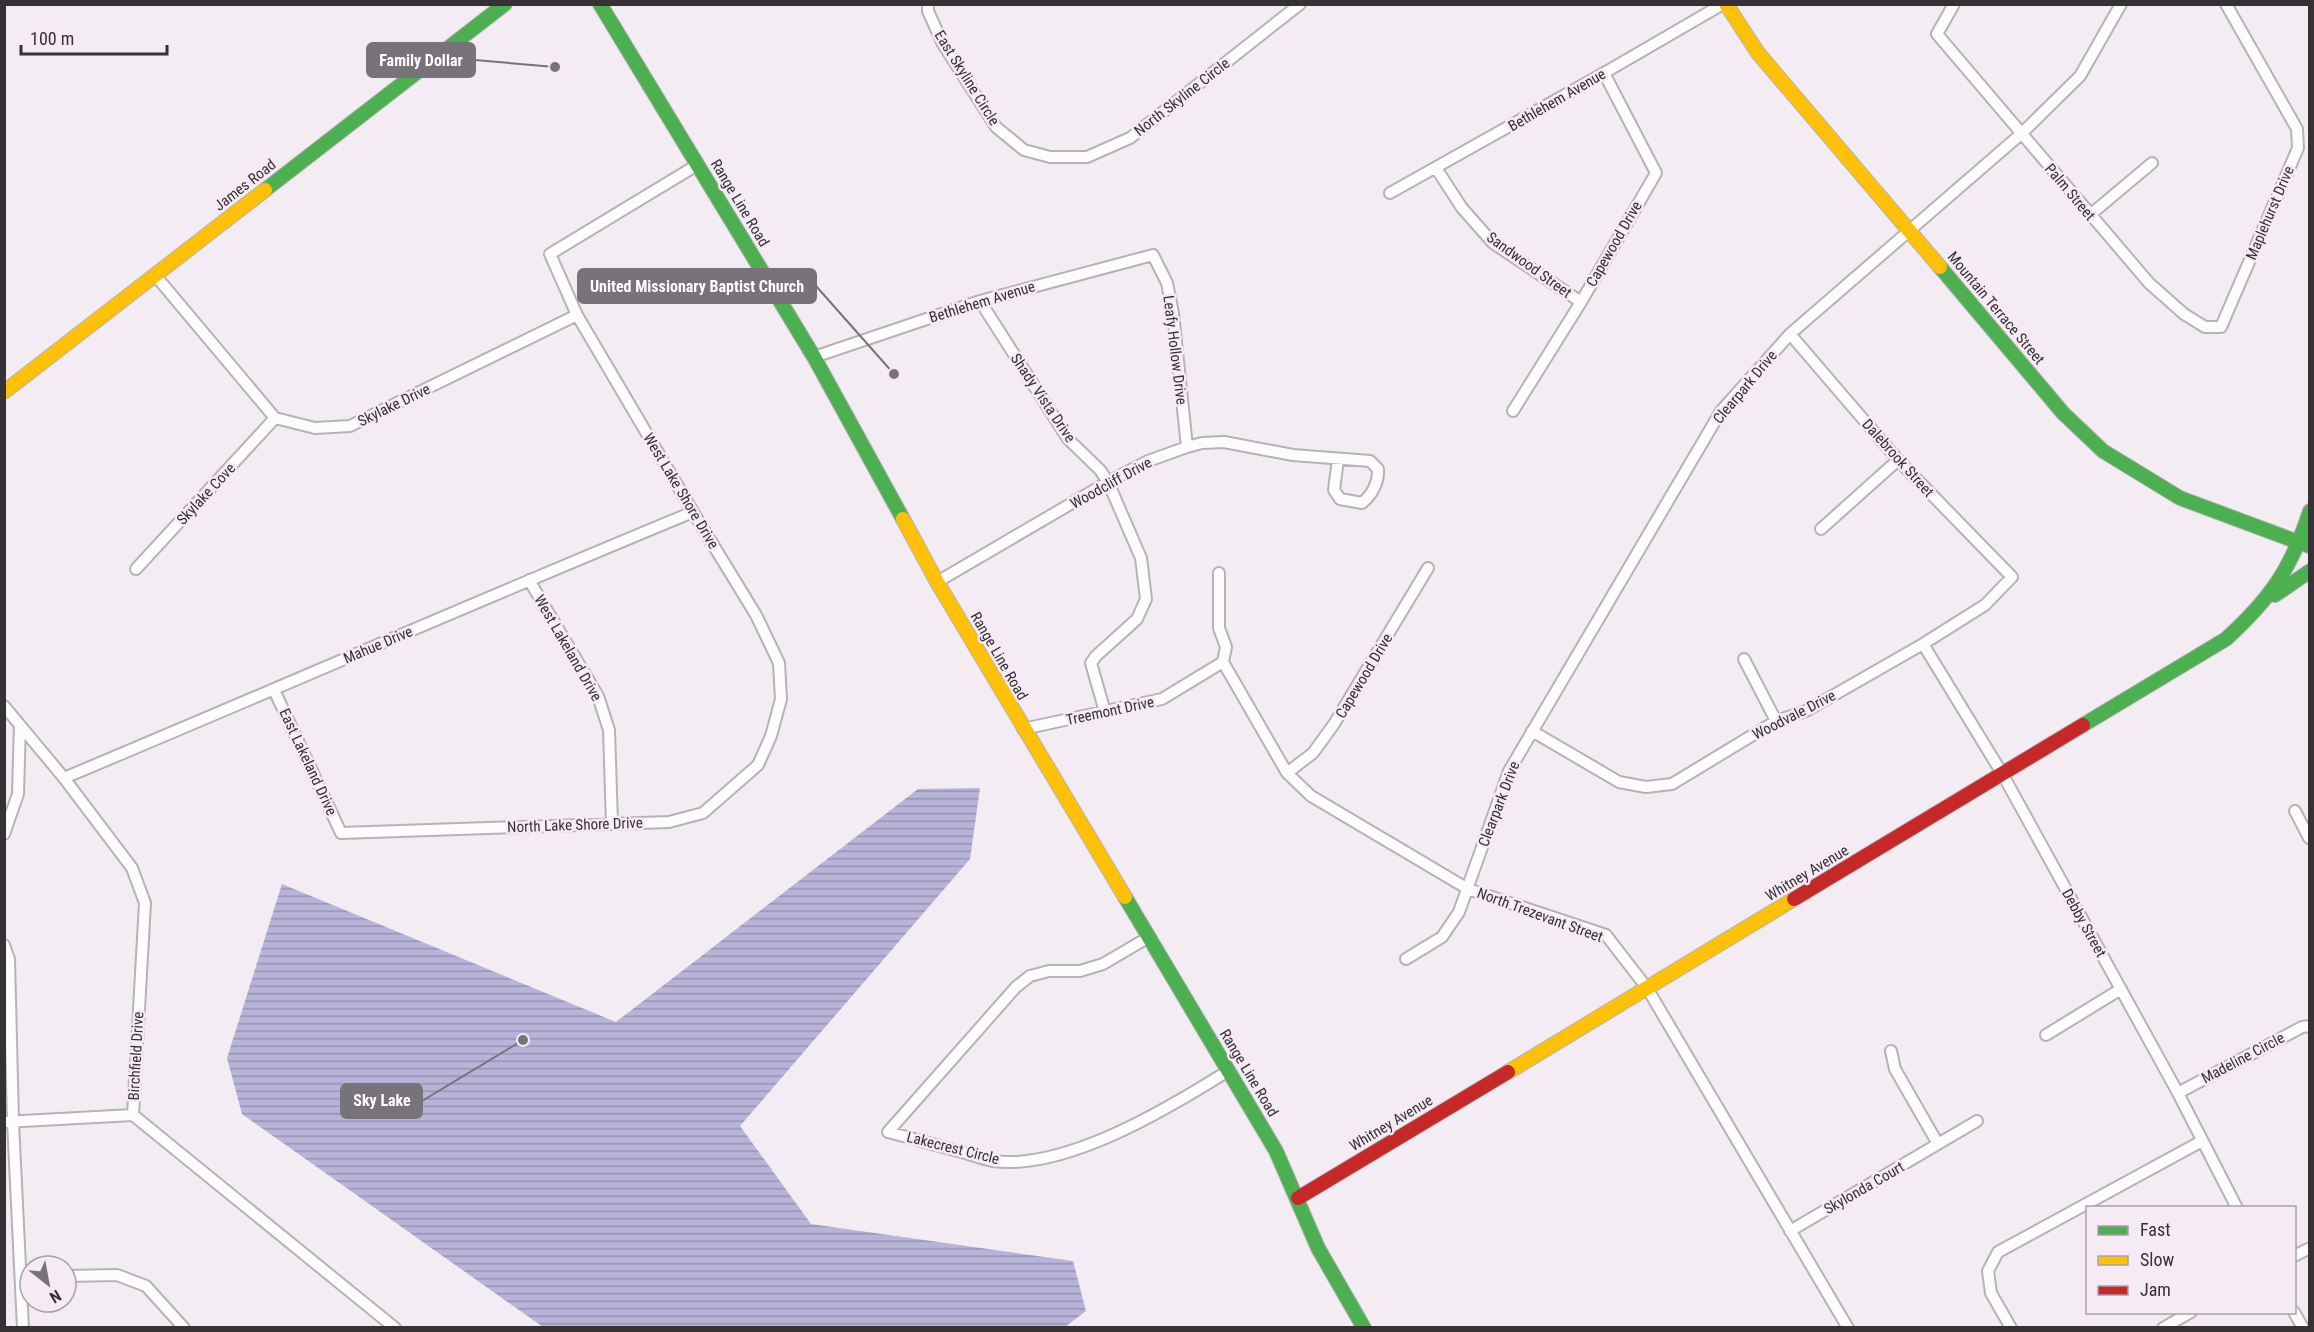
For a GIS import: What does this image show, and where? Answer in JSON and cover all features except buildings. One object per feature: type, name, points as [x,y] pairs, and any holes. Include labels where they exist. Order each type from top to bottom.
[{"type":"main road","name":"James Road","points":[[4,392],[505,4]]},
{"type":"main road","name":"Range Line Road","points":[[600,4],[814,357],[937,582],[1276,1151],[1318,1248],[1364,1328]]},
{"type":"main road","name":"Mountain Terrace Street","points":[[1725,4],[1758,53],[2063,412],[2103,451],[2180,498],[2305,544]]},
{"type":"main road","name":"Whitney Avenue","points":[[1298,1198],[2218,645],[2257,613],[2264,604],[2305,544],[2310,511]]},
{"type":"main road","points":[[2264,604],[2310,571]]},
{"type":"street","name":"East Skyline Circle","points":[[928,4],[928,11],[943,44],[996,127],[1024,150],[1050,157]]},
{"type":"street","name":"North Skyline Circle","points":[[1050,157],[1087,157],[1130,138],[1300,4]]},
{"type":"street","name":"Bethlehem Avenue","points":[[1390,193],[1725,4]]},
{"type":"street","name":"Palm Street","points":[[1954,4],[1937,34],[2149,283],[2184,314],[2205,327],[2221,327]]},
{"type":"street","name":"Clearpark Drive","points":[[1406,959],[1442,937],[1459,912],[1509,771],[1721,411],[1790,334],[2021,134],[2080,76],[2121,4]]},
{"type":"street","name":"Maplehurst Drive","points":[[2221,327],[2298,148],[2296,129],[2226,4]]},
{"type":"street","name":"Capewood Drive","points":[[1513,411],[1581,302],[1656,172],[1604,74]]},
{"type":"street","points":[[2090,215],[2152,163]]},
{"type":"street","name":"West Lake Shore Drive","points":[[697,165],[550,254],[577,315],[756,615],[779,663],[781,699],[771,736]]},
{"type":"street","name":"Sandwood Street","points":[[1436,168],[1462,208],[1493,243],[1581,302]]},
{"type":"street","name":"Bethlehem Avenue","points":[[814,357],[980,301],[1153,255]]},
{"type":"street","name":"Leafy Hollow Drive","points":[[1153,255],[1167,283],[1173,313],[1187,447]]},
{"type":"street","points":[[155,275],[276,418]]},
{"type":"street","name":"Shady Vista Drive","points":[[980,301],[1068,439],[1100,470],[1108,482],[1141,558],[1146,599],[1137,619],[1091,663],[1105,712]]},
{"type":"street","name":"Skylake Drive","points":[[276,418],[315,428],[350,426],[577,315]]},
{"type":"street","name":"Dalebrook Street","points":[[1790,334],[1898,460],[2012,578]]},
{"type":"street","name":"Skylake Cove","points":[[136,569],[276,418]]},
{"type":"street","name":"Woodcliff Drive","points":[[937,582],[1108,482],[1148,461],[1187,447],[1202,443],[1224,442],[1293,455],[1370,461],[1378,469],[1378,477],[1369,498],[1362,503],[1340,499],[1334,490],[1338,459]]},
{"type":"street","points":[[1821,529],[1898,460]]},
{"type":"street","name":"Mahue Drive","points":[[64,778],[693,512]]},
{"type":"street","name":"Capewood Drive","points":[[1287,773],[1313,753],[1334,724],[1428,568]]},
{"type":"street","points":[[1219,573],[1219,628],[1226,647],[1222,662]]},
{"type":"street","name":"Woodvale Drive","points":[[1533,731],[1619,782],[1646,787],[1672,784],[1776,721],[1806,711],[1923,644],[1985,605],[2012,578]]},
{"type":"street","name":"West Lakeland Drive","points":[[529,580],[598,696],[609,730],[612,824]]},
{"type":"street","name":"Debby Street","points":[[1923,644],[2003,775],[2178,1093],[2236,1206]]},
{"type":"street","points":[[1744,659],[1776,721]]},
{"type":"street","name":"Treemont Drive","points":[[1023,729],[1162,699],[1222,662]]},
{"type":"street","name":"North Trezevant Street","points":[[1222,662],[1287,773],[1311,796],[1468,889],[1606,935],[1647,988],[1848,1328]]},
{"type":"street","name":"East Lakeland Drive","points":[[274,690],[342,833]]},
{"type":"street","name":"Birchfield Drive","points":[[4,706],[64,778],[132,868],[146,903],[133,1115],[395,1328]]},
{"type":"street","points":[[4,834],[18,794],[20,725]]},
{"type":"street","name":"North Lake Shore Drive","points":[[342,833],[669,822],[703,813],[758,765],[771,736]]},
{"type":"street","points":[[2295,811],[2309,838]]},
{"type":"street","name":"Lakecrest Circle","points":[[1149,938],[1103,964],[1080,970],[1050,970],[1030,976],[1016,987],[888,1132],[993,1161],[1028,1162],[1059,1155],[1112,1134],[1174,1105],[1228,1071]]},
{"type":"street","points":[[4,945],[9,959],[9,1122],[23,1254]]},
{"type":"street","points":[[2046,1035],[2121,989]]},
{"type":"street","name":"Madeline Circle","points":[[2178,1093],[2302,1027],[2310,1026]]},
{"type":"street","points":[[1891,1051],[1895,1069],[1938,1144]]},
{"type":"street","points":[[9,1122],[133,1115]]},
{"type":"street","name":"Skylonda Court","points":[[1790,1231],[1977,1121]]},
{"type":"street","points":[[2011,1328],[1991,1293],[1988,1271],[1998,1252],[2202,1142]]},
{"type":"street","points":[[2296,1255],[2310,1248]]},
{"type":"street","points":[[78,1276],[117,1275],[146,1286],[184,1328]]},
{"type":"street","points":[[2163,1328],[2188,1314]]},
{"type":"street","points":[[2295,1314],[2303,1328]]},
{"type":"shaded area","points":[[980,788],[970,859],[740,1126],[811,1224],[1073,1261],[1086,1311],[1065,1327],[543,1327],[242,1114],[227,1058],[282,884],[616,1022],[918,789]]},
{"type":"traffic: fast","points":[[265,190],[505,4]]},
{"type":"traffic: fast","points":[[600,4],[814,357],[903,519]]},
{"type":"traffic: fast","points":[[1940,267],[2063,413],[2103,451],[2180,498],[2309,546]]},
{"type":"traffic: fast","points":[[2083,725],[2226,639],[2242,624],[2278,581],[2295,550],[2310,511]]},
{"type":"traffic: fast","points":[[2275,595],[2310,571]]},
{"type":"traffic: fast","points":[[1125,897],[1276,1151],[1318,1248],[1364,1328]]},
{"type":"traffic: slow","points":[[1726,4],[1758,53],[1940,267]]},
{"type":"traffic: slow","points":[[4,392],[265,190]]},
{"type":"traffic: slow","points":[[903,519],[937,582],[1125,897]]},
{"type":"traffic: slow","points":[[1508,1072],[1794,899]]},
{"type":"traffic: jam","points":[[1794,899],[2083,725]]},
{"type":"traffic: jam","points":[[1298,1198],[1508,1072]]},
{"type":"place","name":"Family Dollar","points":[[555,67]]},
{"type":"place","name":"United Missionary Baptist Church","points":[[894,374]]},
{"type":"place","name":"Sky Lake","points":[[523,1040]]}]
